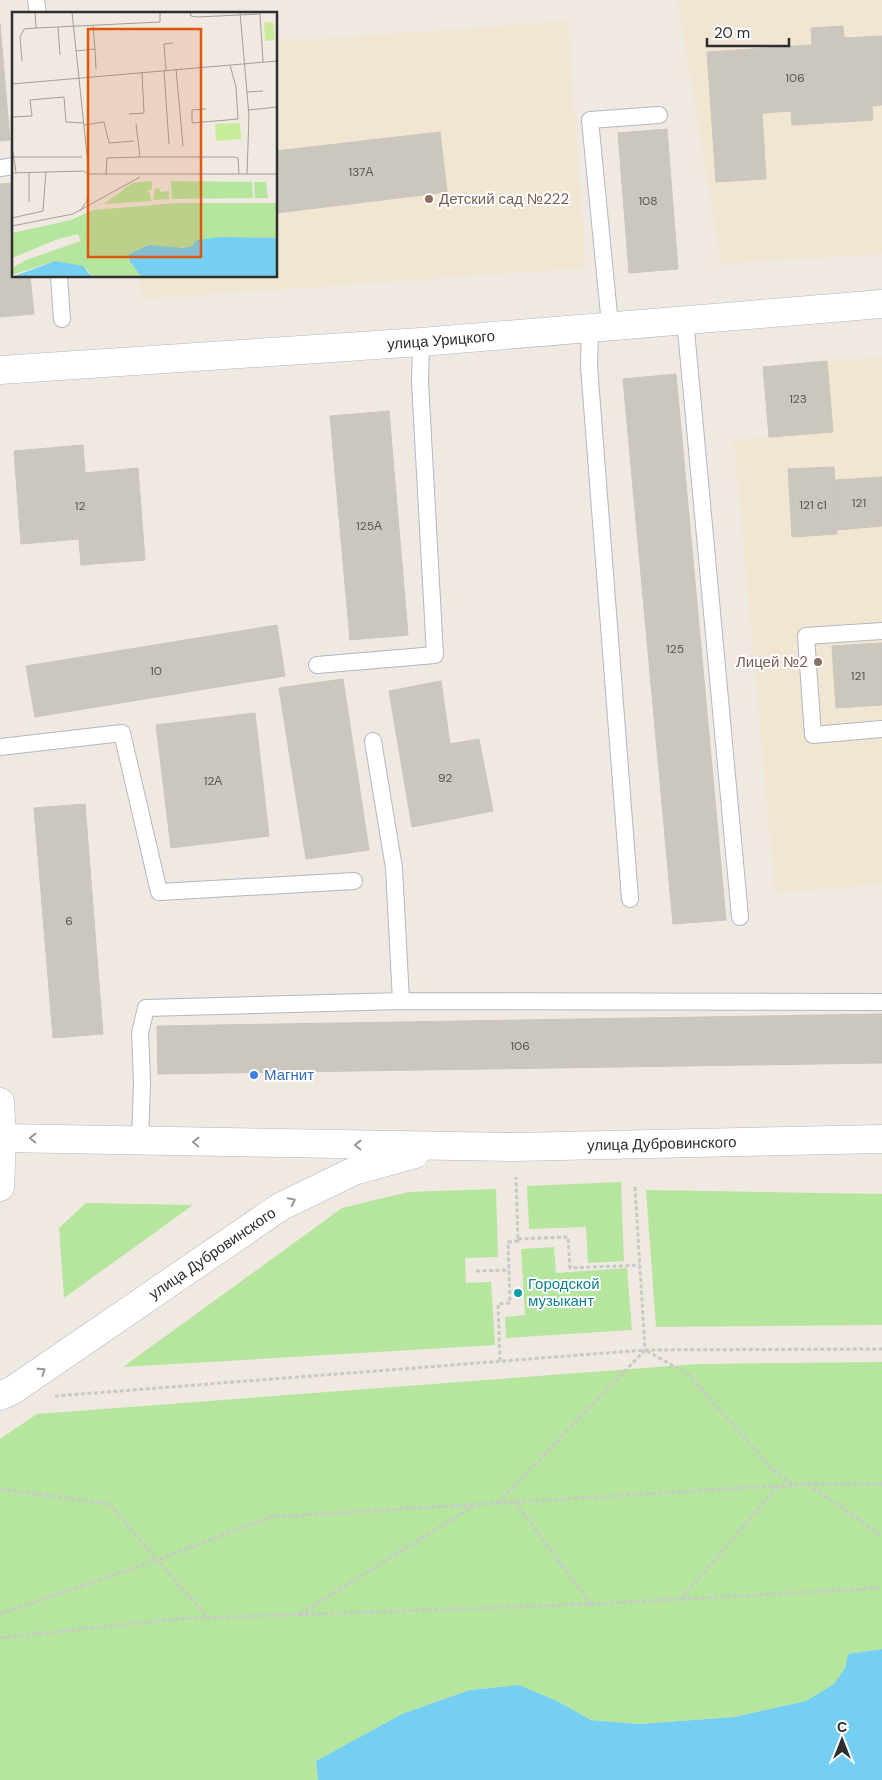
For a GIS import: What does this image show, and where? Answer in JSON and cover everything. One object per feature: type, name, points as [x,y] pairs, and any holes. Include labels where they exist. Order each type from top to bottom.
[{"type":"main road","name":"улица Урицкого","points":[[0,370],[421,342],[882,304]]},
{"type":"main road","points":[[0,1102],[0,1187]]},
{"type":"main road","name":"улица Дубровинского","points":[[1,1137],[515,1147],[882,1139]]},
{"type":"main road","name":"улица Дубровинского","points":[[0,1396],[13,1390],[280,1207],[354,1171],[442,1146]]},
{"type":"lane","points":[[630,899],[590,366],[600,326],[590,120],[660,115]]},
{"type":"lane","points":[[60,278],[62,319]]},
{"type":"lane","points":[[684,319],[740,917]]},
{"type":"lane","points":[[317,665],[435,655],[420,382],[421,342]]},
{"type":"lane","points":[[882,631],[806,636],[813,735],[882,729]]},
{"type":"lane","points":[[0,747],[122,733],[159,892],[354,880]]},
{"type":"lane","points":[[373,741],[394,868],[402,1001]]},
{"type":"lane","points":[[140,1140],[142,1082],[140,1033],[146,1008],[402,1001],[882,1002]]},
{"type":"path","points":[[516,1177],[518,1239]]},
{"type":"path","points":[[498,1503],[645,1350],[636,1187]]},
{"type":"path","points":[[500,1361],[498,1304],[510,1303],[508,1242],[518,1242],[518,1239],[568,1237],[570,1268],[640,1264]]},
{"type":"path","points":[[476,1271],[509,1270]]},
{"type":"path","points":[[55,1396],[645,1350],[882,1349]]},
{"type":"path","points":[[645,1350],[688,1374],[772,1469],[792,1485]]},
{"type":"path","points":[[808,1484],[882,1536]]},
{"type":"path","points":[[0,1614],[157,1560],[271,1517],[808,1484],[882,1484]]},
{"type":"path","points":[[681,1599],[778,1486]]},
{"type":"path","points":[[0,1489],[110,1504],[208,1618]]},
{"type":"path","points":[[515,1502],[590,1604]]},
{"type":"path","points":[[298,1614],[475,1504]]},
{"type":"path","points":[[0,1638],[175,1619],[590,1604],[882,1588]]},
{"type":"shaded area","points":[[677,0],[882,0],[882,254],[721,264]]},
{"type":"shaded area","name":"Детский сад №222","points":[[568,21],[586,268],[141,299],[139,278],[278,278],[278,42]]},
{"type":"shaded area","name":"Лицей №2","points":[[882,357],[882,884],[775,893],[734,440],[833,432],[827,361]]},
{"type":"green space","points":[[621,1182],[624,1261],[588,1263],[586,1227],[529,1229],[527,1186]]},
{"type":"green space","points":[[496,1189],[498,1257],[465,1258],[466,1283],[491,1282],[495,1345],[123,1367],[342,1208],[408,1192]]},
{"type":"green space","points":[[646,1190],[882,1194],[882,1325],[656,1327]]},
{"type":"green space","points":[[86,1203],[193,1205],[64,1298],[59,1228]]},
{"type":"green space","points":[[554,1247],[556,1273],[627,1268],[632,1330],[506,1338],[505,1317],[525,1315],[521,1249]]},
{"type":"green space","points":[[882,1362],[882,1649],[848,1654],[845,1668],[834,1684],[806,1701],[734,1717],[639,1724],[591,1720],[557,1701],[519,1685],[470,1690],[402,1714],[316,1761],[318,1780],[0,1780],[0,1439],[37,1414],[698,1364]]},
{"type":"water","points":[[882,1649],[882,1780],[318,1780],[316,1761],[402,1714],[470,1690],[519,1685],[557,1701],[591,1720],[639,1724],[734,1717],[806,1701],[834,1684],[845,1668],[848,1654]]},
{"type":"building","points":[[0,24],[10,140],[0,141]]},
{"type":"building","points":[[843,26],[844,38],[882,36],[882,105],[872,106],[873,120],[792,125],[791,111],[762,113],[766,179],[716,182],[707,52],[812,45],[811,28]]},
{"type":"building","points":[[667,129],[678,269],[629,273],[618,133]]},
{"type":"building","points":[[440,132],[447,192],[278,213],[278,151]]},
{"type":"building","points":[[12,183],[12,278],[30,278],[34,314],[0,317],[0,184]]},
{"type":"building","points":[[827,361],[833,432],[769,437],[763,367]]},
{"type":"building","points":[[676,374],[726,920],[673,924],[623,379]]},
{"type":"building","points":[[389,411],[408,635],[350,640],[330,416]]},
{"type":"building","points":[[83,445],[85,473],[138,468],[145,560],[81,565],[79,539],[21,544],[14,451]]},
{"type":"building","points":[[834,467],[837,534],[792,537],[788,469]]},
{"type":"building","points":[[882,477],[882,526],[837,530],[834,480]]},
{"type":"building","points":[[277,625],[285,676],[35,717],[26,666]]},
{"type":"building","name":"Лицей №2","points":[[882,643],[882,705],[836,708],[832,646]]},
{"type":"building","points":[[343,679],[369,850],[306,859],[279,688]]},
{"type":"building","points":[[441,681],[450,744],[479,739],[493,811],[412,827],[389,691]]},
{"type":"building","points":[[255,713],[269,836],[171,848],[156,725]]},
{"type":"building","points":[[85,804],[103,1034],[53,1038],[34,808]]},
{"type":"building","points":[[882,1014],[882,1063],[158,1074],[157,1026]]},
{"type":"place","name":"Детский сад №222","points":[[429,199]]},
{"type":"place","name":"Лицей №2","points":[[818,662]]},
{"type":"place","name":"Магнит","points":[[254,1075]]},
{"type":"place","name":"Городской музыкант","points":[[518,1293]]}]
